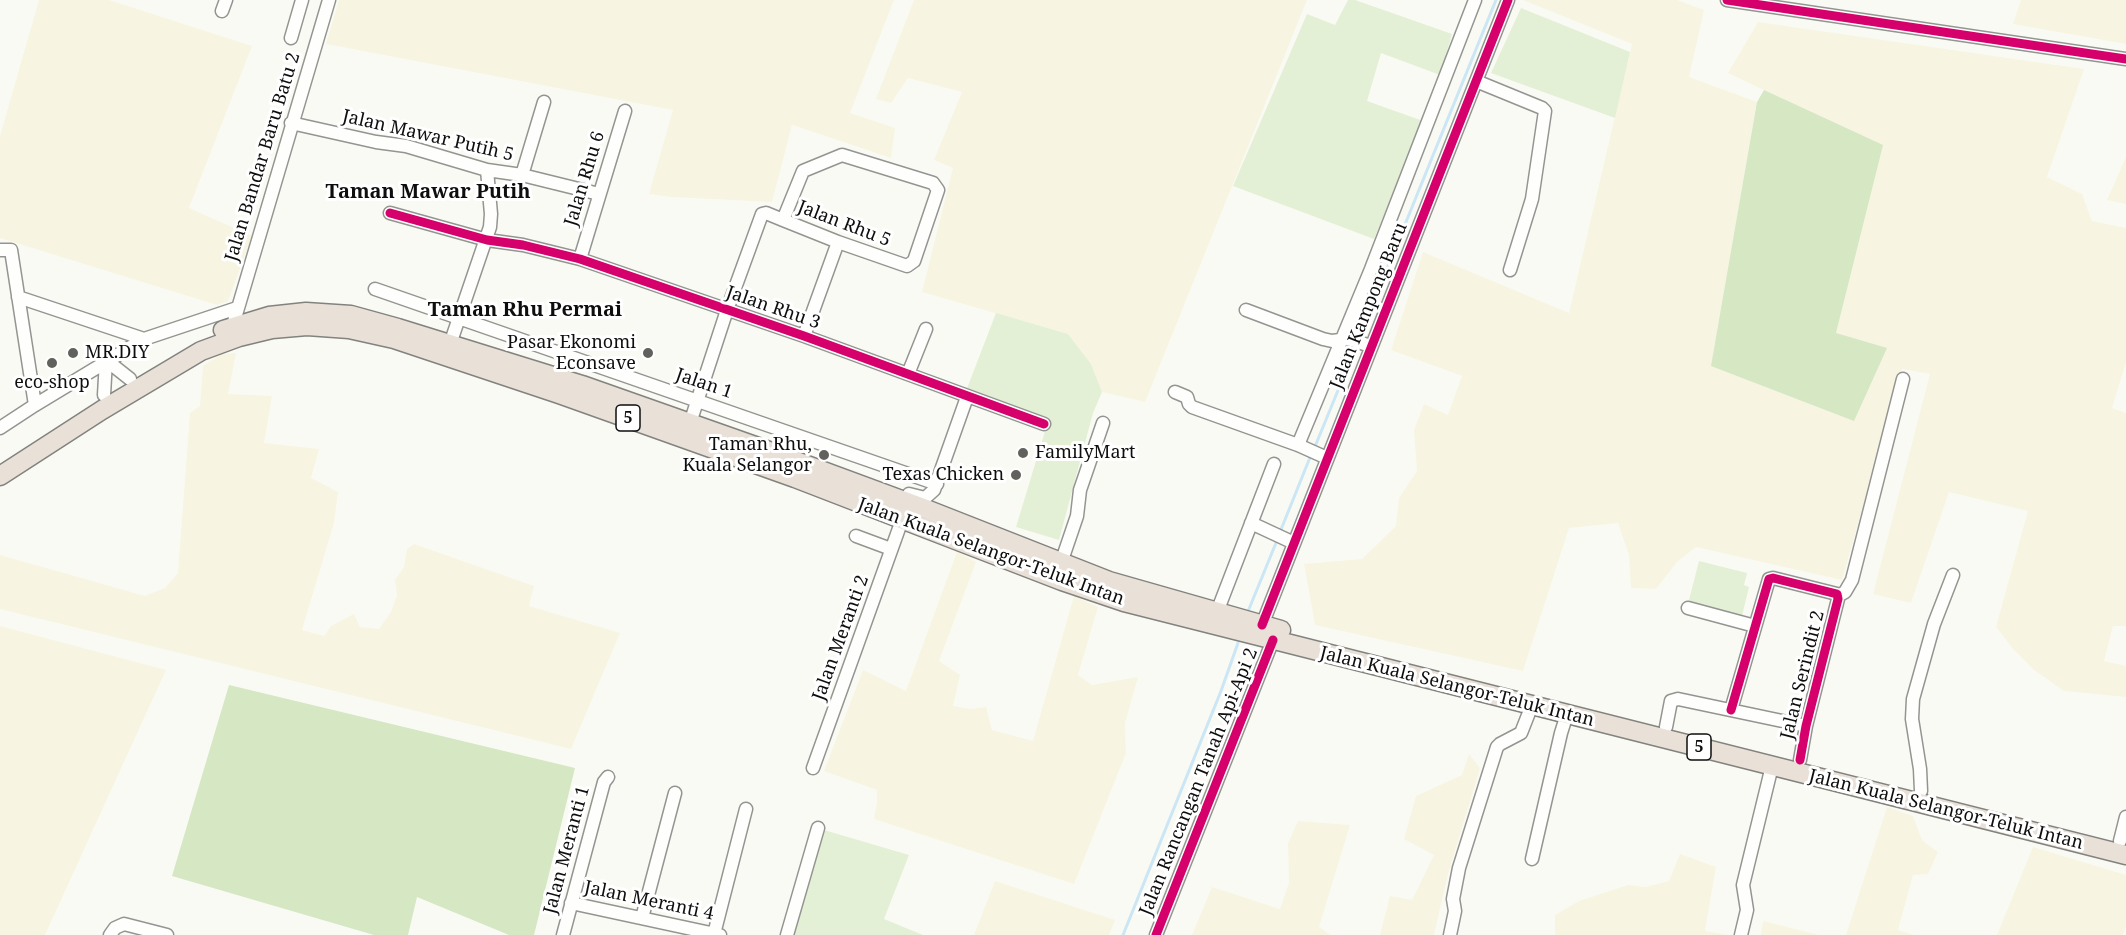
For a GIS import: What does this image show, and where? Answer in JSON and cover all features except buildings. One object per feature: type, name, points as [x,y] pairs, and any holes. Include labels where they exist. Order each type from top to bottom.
[{"type":"highway","name":"Jalan Kuala Selangor-Teluk Intan","points":[[0,461],[130,379],[235,317],[306,312],[351,315],[559,394],[734,456],[1062,581],[1124,602],[1772,766],[2124,846]]},
{"type":"highway","name":"Jalan Kuala Selangor-Teluk Intan","points":[[0,476],[162,373],[201,351],[239,336],[272,329],[307,326],[349,329],[448,350],[582,385],[881,492],[1109,581],[1262,625],[1921,791],[2124,846]]},
{"type":"street","points":[[291,38],[302,0]]},
{"type":"street","name":"Jalan Bandar Baru Batu 2","points":[[235,317],[329,0]]},
{"type":"street","points":[[1175,392],[1187,397],[1192,407],[1313,452],[1344,340],[1475,0]]},
{"type":"street","name":"Jalan Kampong Baru","points":[[1262,625],[1289,541],[1313,452],[1368,345],[1508,0]]},
{"type":"street","points":[[1727,0],[1790,5],[2126,59]]},
{"type":"street","points":[[1476,81],[1545,111],[1532,199],[1510,270]]},
{"type":"street","points":[[522,175],[544,102]]},
{"type":"street","name":"Jalan Rhu 6","points":[[580,259],[625,111]]},
{"type":"street","name":"Jalan Mawar Putih 5","points":[[291,123],[376,142],[406,146],[487,170],[522,175],[599,194]]},
{"type":"street","name":"Jalan Rhu 5","points":[[727,310],[762,214],[766,213],[783,220],[838,242],[904,266],[910,266],[914,261],[938,193],[938,187],[933,183],[842,155],[803,171],[783,220]]},
{"type":"street","points":[[448,350],[487,240],[491,214],[487,170]]},
{"type":"street","name":"Jalan Rhu 3","points":[[390,213],[487,240],[523,245],[580,259],[804,336],[1044,424]]},
{"type":"street","points":[[804,336],[838,242]]},
{"type":"street","points":[[6,250],[18,297],[35,405]]},
{"type":"street","name":"Jalan 1","points":[[375,289],[696,400],[936,487]]},
{"type":"street","points":[[18,297],[144,339]]},
{"type":"street","points":[[690,423],[727,310]]},
{"type":"street","points":[[1246,310],[1323,339],[1368,345]]},
{"type":"street","points":[[0,428],[106,360],[144,339],[235,317]]},
{"type":"street","points":[[908,374],[926,329]]},
{"type":"street","points":[[106,360],[130,379]]},
{"type":"street","points":[[104,395],[106,360]]},
{"type":"street","points":[[582,385],[590,363]]},
{"type":"street","points":[[1838,596],[1849,587],[1852,580],[1903,379]]},
{"type":"street","points":[[881,492],[906,493],[921,498],[928,496],[936,487],[967,397]]},
{"type":"street","points":[[1062,562],[1077,516],[1080,490],[1103,423]]},
{"type":"street","points":[[1217,612],[1274,464]]},
{"type":"street","points":[[936,487],[938,503],[968,518],[978,530]]},
{"type":"street","name":"Jalan Meranti 2","points":[[813,768],[902,520]]},
{"type":"street","points":[[1251,523],[1289,541]]},
{"type":"street","points":[[856,536],[891,549]]},
{"type":"street","points":[[1921,791],[1912,719],[1912,699],[1934,624],[1953,574]]},
{"type":"street","name":"Jalan Serindit 2","points":[[1755,626],[1768,579],[1773,578],[1834,593],[1838,596],[1806,726],[1800,760]]},
{"type":"street","points":[[1688,608],[1755,626],[1731,710]]},
{"type":"street","name":"Jalan Rancangan Tanah Api-Api 2","points":[[1156,935],[1273,640]]},
{"type":"street","points":[[1666,727],[1670,704],[1676,699],[1806,726]]},
{"type":"street","points":[[1450,935],[1455,911],[1453,899],[1459,868],[1497,747],[1521,733],[1532,705]]},
{"type":"street","points":[[1532,859],[1567,714]]},
{"type":"street","points":[[1741,935],[1747,910],[1743,885],[1772,766]]},
{"type":"street","name":"Jalan Meranti 1","points":[[563,935],[604,782],[608,777]]},
{"type":"street","points":[[642,918],[675,793]]},
{"type":"street","points":[[717,934],[746,809]]},
{"type":"street","points":[[2124,846],[2126,817]]},
{"type":"street","points":[[788,935],[818,828]]},
{"type":"street","name":"Jalan Meranti 4","points":[[571,903],[717,934]]},
{"type":"street","points":[[111,935],[115,928],[124,924],[167,935]]},
{"type":"shaded area","points":[[39,0],[109,0],[252,46],[189,208],[252,236],[228,301],[217,305],[0,238],[0,136]]},
{"type":"shaded area","points":[[339,0],[894,0],[850,113],[895,128],[891,158],[792,125],[772,202],[649,194],[673,110],[326,44]]},
{"type":"shaded area","points":[[914,0],[1307,0],[1145,402],[1102,392],[1091,364],[1068,334],[922,292],[953,168],[934,160],[962,92],[908,78],[891,103],[876,99]]},
{"type":"shaded area","points":[[1523,0],[1677,0],[1704,10],[1689,77],[1757,102],[1712,366],[1836,333],[1882,146],[1728,73],[1758,22],[2084,69],[2047,177],[2082,194],[2092,221],[2126,228],[2126,362],[2112,408],[2126,413],[2126,626],[2113,626],[2104,661],[2126,666],[2126,697],[2064,691],[2034,670],[1996,627],[2028,511],[1949,492],[1911,603],[1873,594],[1930,374],[1902,369],[1842,580],[1696,547],[1677,562],[1656,589],[1631,588],[1629,555],[1618,523],[1569,528],[1523,671],[1315,625],[1304,564],[1362,559],[1396,526],[1399,498],[1417,471],[1414,430],[1424,404],[1448,415],[1462,376],[1391,350],[1423,252],[1569,313],[1632,44]]},
{"type":"shaded area","points":[[2021,0],[2126,0],[2126,44],[2013,24]]},
{"type":"shaded area","points":[[2126,157],[2126,204],[2107,200]]},
{"type":"shaded area","points":[[236,353],[228,394],[272,396],[264,443],[319,449],[311,478],[338,492],[334,523],[302,630],[324,636],[331,626],[354,614],[360,627],[379,629],[391,612],[397,595],[395,580],[404,567],[407,549],[414,544],[534,586],[529,606],[620,633],[571,749],[0,609],[0,555],[145,596],[165,588],[178,573],[190,413],[200,406],[203,366],[222,354]]},
{"type":"shaded area","points":[[957,552],[976,562],[939,661],[960,675],[953,706],[971,709],[986,707],[992,730],[1033,741],[1074,596],[1098,607],[1078,675],[1092,685],[1138,677],[1125,723],[1126,753],[1074,884],[874,819],[877,790],[824,771],[863,670],[906,691]]},
{"type":"shaded area","points":[[0,626],[166,670],[45,935],[0,935]]},
{"type":"shaded area","points":[[1469,754],[1480,768],[1448,874],[1434,935],[1380,935],[1390,896],[1412,900],[1434,855],[1404,839],[1416,796],[1462,775]]},
{"type":"shaded area","points":[[1887,807],[1913,816],[1922,840],[1938,852],[1928,874],[1913,875],[1898,930],[1914,935],[1846,935]]},
{"type":"shaded area","points":[[1298,821],[1350,825],[1319,927],[1331,935],[1192,935],[1212,887],[1280,909],[1289,883],[1288,843]]},
{"type":"shaded area","points":[[2033,847],[2126,875],[2126,926],[2123,935],[1997,935]]},
{"type":"shaded area","points":[[1680,854],[1716,867],[1705,931],[1729,935],[1555,935],[1555,915],[1579,901],[1628,885],[1646,887],[1669,881]]},
{"type":"shaded area","points":[[995,881],[1115,920],[1109,935],[974,935]]},
{"type":"shaded area","points":[[1763,921],[1819,935],[1761,935]]},
{"type":"green space","points":[[1348,0],[1355,0],[1452,34],[1440,75],[1381,53],[1367,101],[1423,121],[1374,239],[1233,186],[1307,14],[1335,25]]},
{"type":"green space","points":[[1521,8],[1630,52],[1615,118],[1491,73]]},
{"type":"green space","points":[[1764,90],[1883,145],[1836,333],[1887,348],[1854,421],[1711,366],[1757,102]]},
{"type":"green space","points":[[996,313],[1068,334],[1091,364],[1102,392],[1093,413],[1059,540],[1016,527],[1049,418],[966,391]]},
{"type":"green space","points":[[1699,561],[1747,573],[1744,585],[1749,587],[1742,616],[1688,604]]},
{"type":"green space","points":[[229,685],[575,768],[534,935],[509,935],[417,897],[408,935],[374,935],[172,876]]},
{"type":"green space","points":[[824,830],[909,855],[884,919],[923,935],[794,935]]},
{"type":"waterway","points":[[1359,338],[1496,0]]},
{"type":"waterway","points":[[1314,449],[1357,344]]},
{"type":"waterway","points":[[1280,532],[1311,455]]},
{"type":"waterway","points":[[1249,609],[1278,538]]},
{"type":"waterway","points":[[1123,935],[1238,643]]},
{"type":"cycle path","points":[[1262,625],[1508,0]]},
{"type":"cycle path","points":[[1727,0],[2126,59]]},
{"type":"cycle path","points":[[390,213],[487,240],[523,245],[580,259],[804,336],[1044,424]]},
{"type":"cycle path","points":[[1731,710],[1769,579],[1773,578],[1837,594],[1838,599],[1806,726],[1800,760]]},
{"type":"cycle path","points":[[1156,935],[1273,640]]},
{"type":"place","name":"MR.DIY","points":[[73,353]]},
{"type":"place","name":"Pasar Ekonomi Econsave","points":[[648,353]]},
{"type":"place","name":"eco-shop","points":[[52,363]]},
{"type":"place","name":"FamilyMart","points":[[1023,453]]},
{"type":"place","name":"Taman Rhu, Kuala Selangor","points":[[824,455]]},
{"type":"place","name":"Texas Chicken","points":[[1016,475]]},
{"type":"district","name":"Taman Mawar Putih","points":[[428,192]]},
{"type":"district","name":"Taman Rhu Permai","points":[[525,310]]}]
